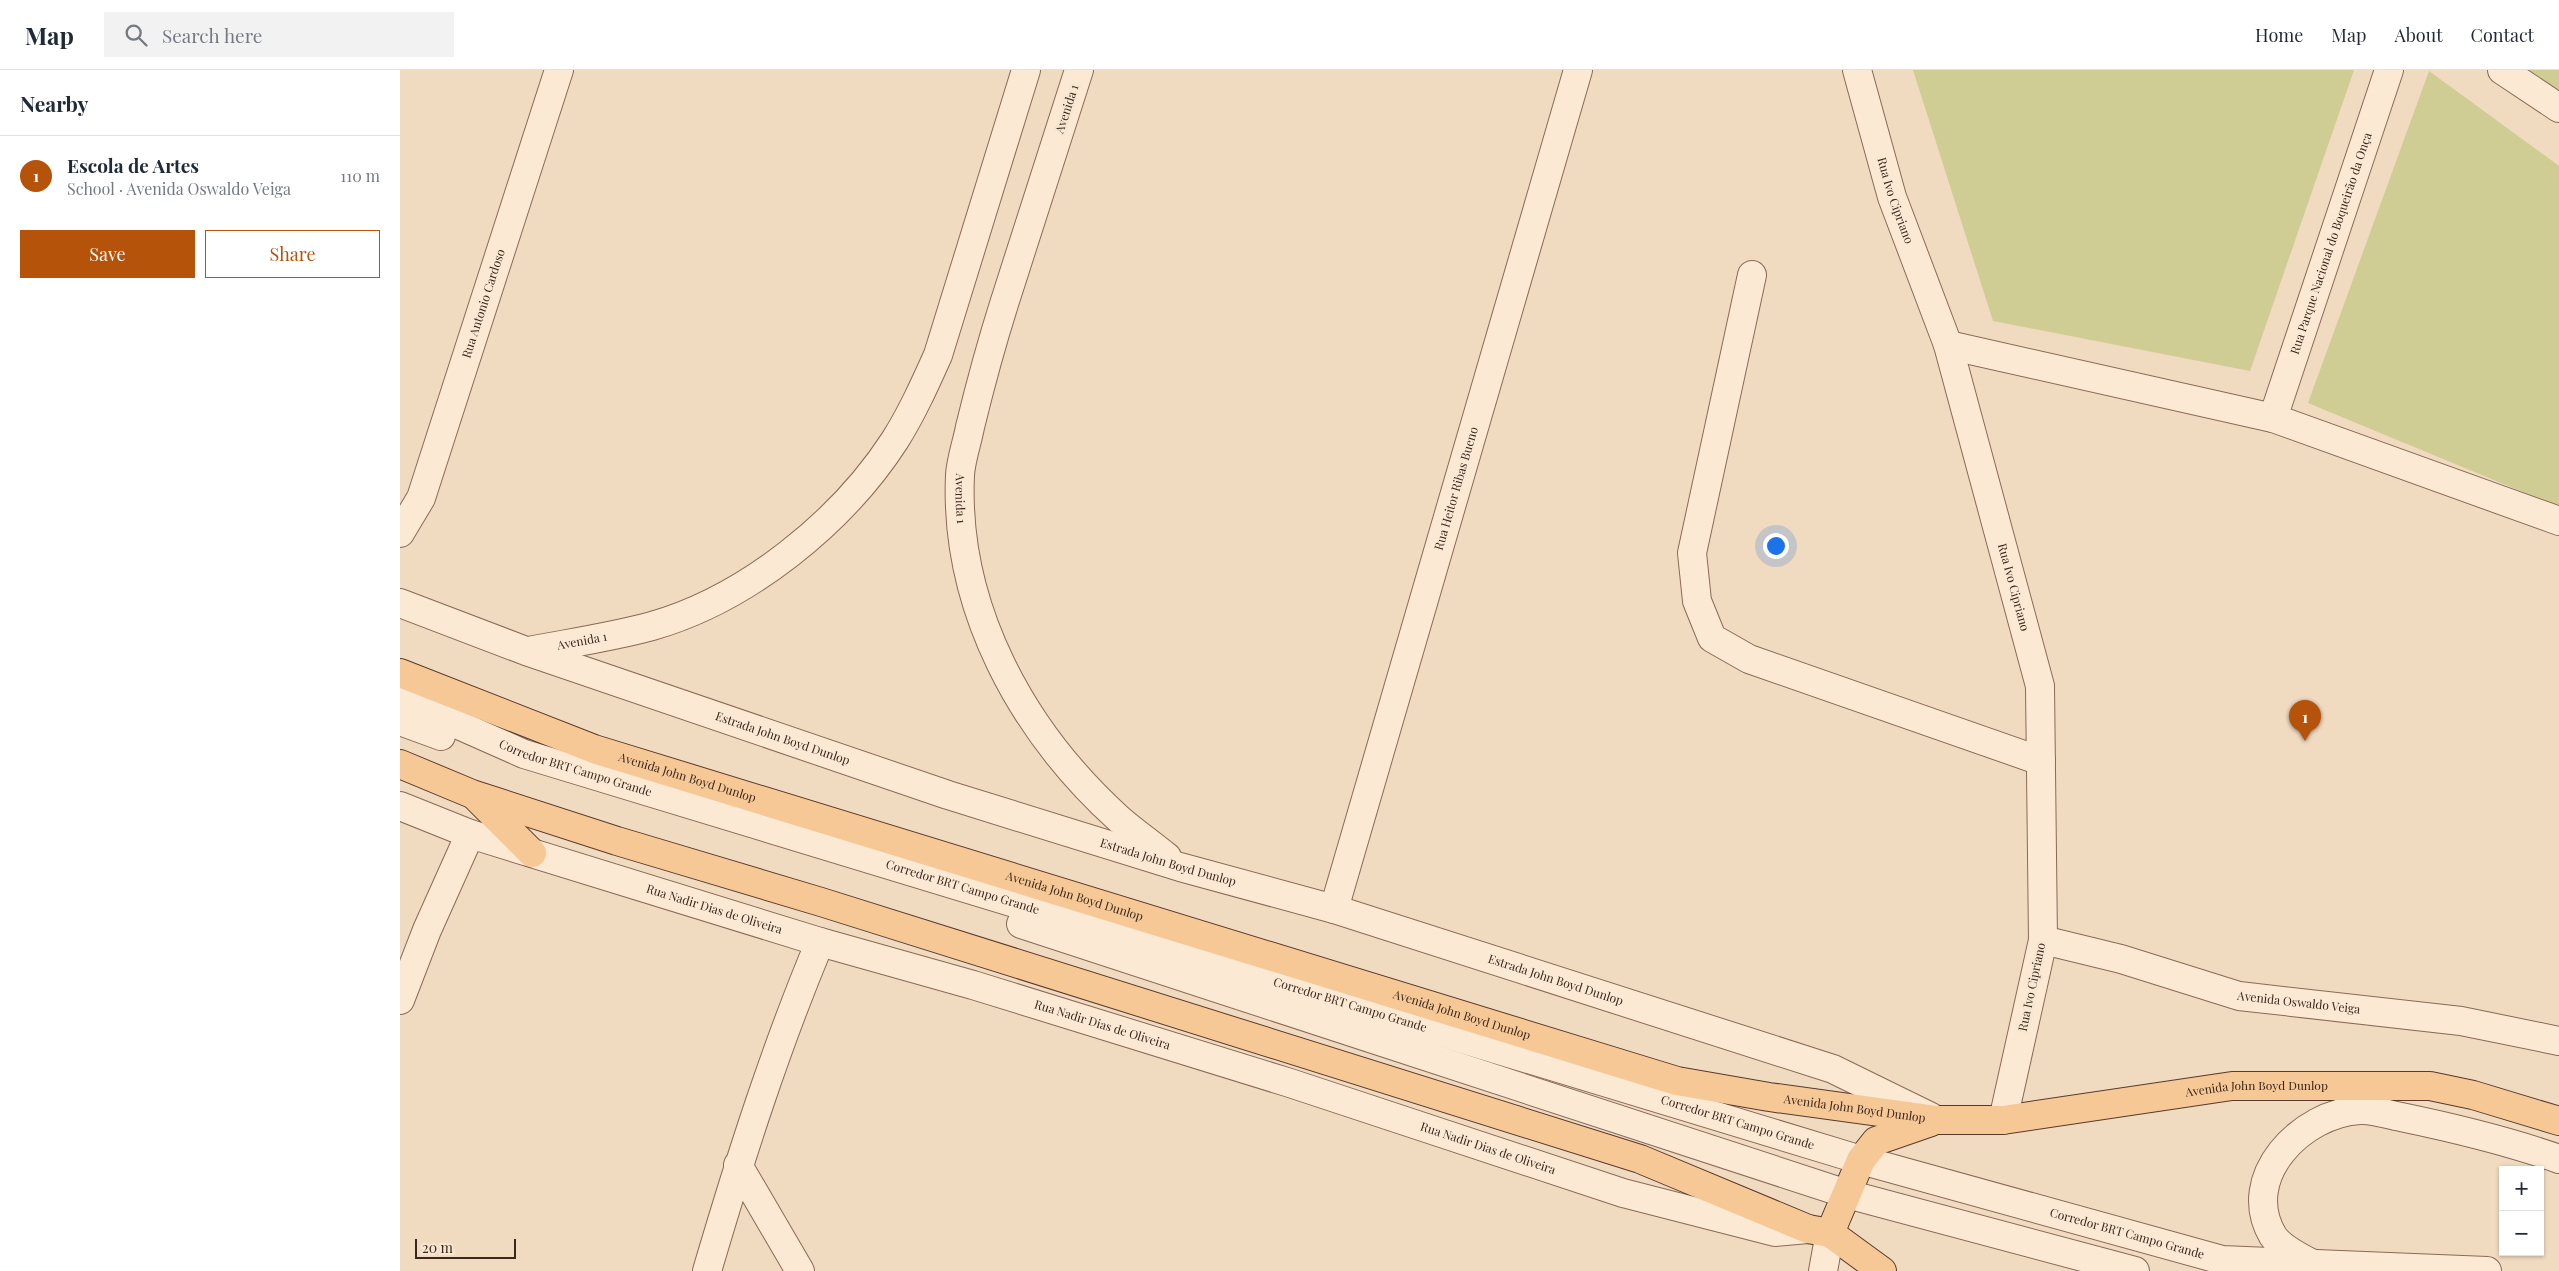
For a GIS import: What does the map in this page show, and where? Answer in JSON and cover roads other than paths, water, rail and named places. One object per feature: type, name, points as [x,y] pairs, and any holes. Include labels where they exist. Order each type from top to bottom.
[{"type":"main road","name":"Avenida John Boyd Dunlop","points":[[400,674],[594,749],[1677,1081],[1769,1097],[1937,1120],[2003,1120],[2232,1086],[2430,1086],[2473,1094],[2559,1121]]},
{"type":"main road","points":[[400,764],[472,794],[617,841],[821,902],[1640,1159],[1819,1231],[1882,1271]]},
{"type":"main road","points":[[472,794],[532,853]]},
{"type":"main road","points":[[1819,1231],[1847,1194],[1861,1160],[1876,1141],[1937,1120]]},
{"type":"street","name":"Rua Antonio Cardoso","points":[[400,533],[421,498],[559,70]]},
{"type":"street","name":"Avenida 1","points":[[526,651],[653,626],[729,592],[765,571],[798,546],[834,514],[866,479],[895,440],[918,399],[938,355],[1026,70]]},
{"type":"street","name":"Avenida 1","points":[[1079,70],[985,364],[960,472],[964,548],[977,604],[993,649],[1015,693],[1036,726],[1060,757],[1119,819],[1180,867]]},
{"type":"street","name":"Rua Heitor Ribas Bueno","points":[[1334,909],[1578,70]]},
{"type":"street","name":"Rua Ivo Cipriano","points":[[1857,70],[1892,197],[1948,345],[2040,686],[2043,940],[2003,1120]]},
{"type":"street","name":"Rua Parque Nacional do Boqueirão da Onça","points":[[2273,418],[2388,70]]},
{"type":"street","points":[[2502,70],[2559,108]]},
{"type":"street","points":[[1752,275],[1692,554],[1697,602],[1712,638],[1750,659],[2041,761]]},
{"type":"street","points":[[1948,345],[2273,418],[2559,521]]},
{"type":"street","name":"Estrada John Boyd Dunlop","points":[[400,603],[526,651],[948,795],[1180,867],[1334,909],[1833,1069],[1937,1120]]},
{"type":"street","name":"Corredor BRT Campo Grande","points":[[400,699],[524,754],[1861,1160],[2222,1260],[2319,1268],[2487,1271]]},
{"type":"street","name":"Corredor BRT Campo Grande","points":[[400,720],[536,774],[921,892],[1847,1194],[2134,1271]]},
{"type":"street","name":"Rua Nadir Dias de Oliveira","points":[[400,806],[470,834],[820,942],[973,984],[1290,1083],[1623,1193],[1775,1232],[1819,1231]]},
{"type":"street","points":[[400,1000],[427,930],[470,834]]},
{"type":"street","name":"Avenida Oswaldo Veiga","points":[[2043,940],[2121,959],[2239,996],[2461,1021],[2559,1040]]},
{"type":"street","points":[[708,1271],[738,1165],[794,1005],[820,942]]},
{"type":"street","points":[[2319,1268],[2274,1238],[2266,1217],[2264,1185],[2274,1161],[2297,1135],[2333,1115],[2361,1110],[2418,1121],[2559,1158]]},
{"type":"street","points":[[738,1165],[800,1271]]},
{"type":"street","points":[[1819,1231],[1823,1271]]},
{"type":"place","name":"Escola de Artes","points":[[2305,741]]}]
